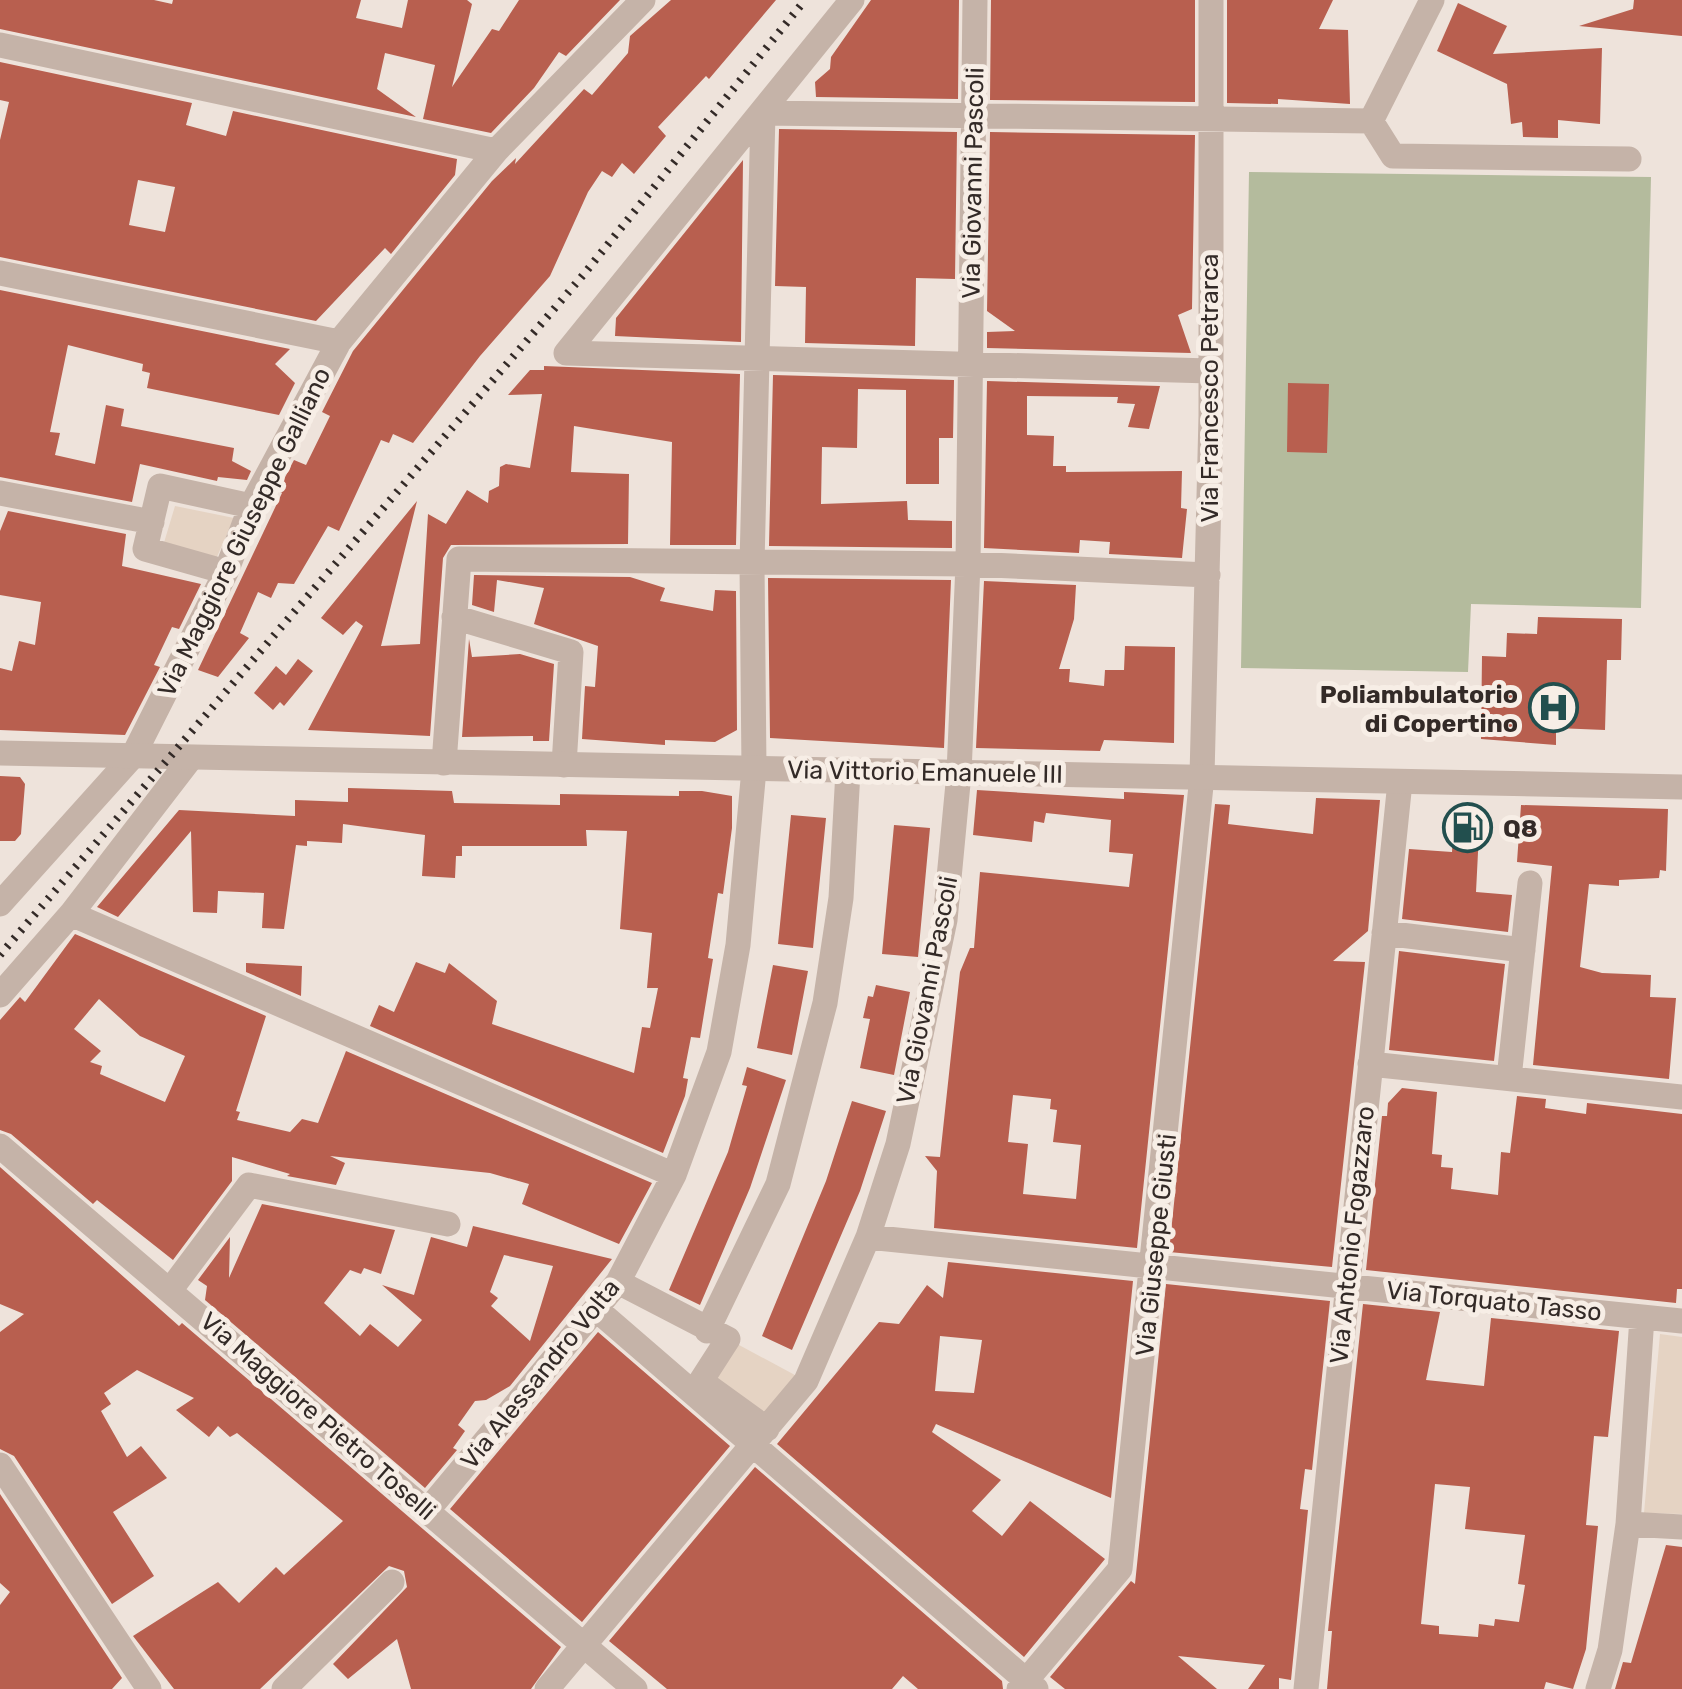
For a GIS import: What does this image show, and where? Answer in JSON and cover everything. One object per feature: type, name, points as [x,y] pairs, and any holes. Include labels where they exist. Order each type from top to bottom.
[{"type":"street","name":"Via Maggiore Giuseppe Galliano","points":[[0,904],[133,756],[226,572],[251,506],[339,342],[496,151],[643,0]]},
{"type":"street","points":[[852,0],[566,353],[1210,370]]},
{"type":"street","name":"Via Giovanni Pascoli","points":[[547,1689],[806,1381],[868,1237],[898,1144],[945,920],[959,773],[968,564],[975,0]]},
{"type":"street","name":"Via Francesco Petrarca","points":[[1202,776],[1208,575],[1211,0]]},
{"type":"street","points":[[1372,121],[1432,0]]},
{"type":"street","points":[[0,45],[496,151]]},
{"type":"street","points":[[763,113],[1372,121]]},
{"type":"street","name":"Via Alessandro Volta","points":[[428,1511],[618,1282],[674,1175],[719,1052],[738,945],[754,769],[752,564],[763,113]]},
{"type":"street","points":[[1372,121],[1393,156],[1629,159]]},
{"type":"street","points":[[0,273],[339,342]]},
{"type":"street","points":[[226,572],[145,549],[160,486],[251,506]]},
{"type":"street","points":[[0,492],[152,522]]},
{"type":"street","points":[[444,762],[458,559],[968,564],[1208,575]]},
{"type":"street","points":[[454,617],[571,652],[564,765]]},
{"type":"street","name":"Via Vittorio Emanuele III","points":[[0,754],[1682,787]]},
{"type":"street","points":[[0,994],[71,914],[179,757]]},
{"type":"street","points":[[708,1331],[778,1184],[825,1002],[841,898],[848,771]]},
{"type":"street","name":"Via Giuseppe Giusti","points":[[1027,1686],[1120,1569],[1155,1264],[1202,776]]},
{"type":"street","name":"Via Antonio Fogazzaro","points":[[1306,1689],[1400,782]]},
{"type":"street","points":[[1509,1078],[1530,883]]},
{"type":"street","points":[[71,914],[674,1175]]},
{"type":"street","points":[[1384,933],[1523,950]]},
{"type":"street","points":[[1370,1064],[1682,1098]]},
{"type":"street","name":"Via Maggiore Pietro Toselli","points":[[0,1146],[634,1689]]},
{"type":"street","points":[[172,1290],[249,1185],[448,1224]]},
{"type":"street","name":"Via Torquato Tasso","points":[[868,1237],[1682,1321]]},
{"type":"street","points":[[618,1282],[728,1339],[701,1381],[1027,1686]]},
{"type":"street","points":[[596,1310],[760,1437]]},
{"type":"street","points":[[1598,1689],[1610,1650],[1628,1524],[1642,1317]]},
{"type":"street","points":[[0,1465],[149,1689]]},
{"type":"street","points":[[0,1512],[18,1492]]},
{"type":"street","points":[[1628,1524],[1682,1528]]},
{"type":"street","points":[[284,1689],[392,1582]]},
{"type":"green space","points":[[1249,172],[1651,177],[1641,608],[1471,604],[1468,672],[1241,668]]},
{"type":"shaded area","points":[[175,506],[234,518],[216,559],[163,546]]},
{"type":"shaded area","points":[[1660,1334],[1682,1337],[1682,1514],[1644,1513]]},
{"type":"shaded area","points":[[728,1339],[806,1381],[767,1429],[701,1381]]},
{"type":"building","points":[[0,0],[154,0],[172,4],[173,0],[361,0],[356,18],[402,28],[408,0],[467,0],[472,4],[452,87],[492,29],[499,31],[519,0],[620,0],[566,56],[559,52],[534,88],[491,133],[423,119],[435,65],[385,53],[377,89],[416,117],[0,29]]},
{"type":"building","points":[[671,0],[776,0],[709,79],[706,76],[658,127],[666,136],[634,174],[622,163],[612,177],[602,171],[588,192],[550,276],[480,356],[413,443],[393,434],[389,443],[381,440],[339,531],[328,526],[294,584],[278,583],[271,598],[258,592],[240,633],[249,638],[218,677],[198,670],[282,493],[278,491],[281,485],[294,460],[306,465],[330,416],[322,412],[353,351],[492,181],[516,158],[515,164],[584,89],[592,95],[628,53],[630,36]]},
{"type":"building","points":[[871,0],[959,0],[958,99],[816,97],[815,82],[830,69],[831,57]]},
{"type":"building","points":[[991,0],[1195,0],[1195,102],[990,100]]},
{"type":"building","points":[[1227,0],[1333,0],[1319,29],[1348,30],[1350,104],[1278,99],[1278,104],[1227,103]]},
{"type":"building","points":[[1634,0],[1682,0],[1682,36],[1579,26],[1633,9]]},
{"type":"building","points":[[1458,3],[1507,26],[1493,54],[1602,48],[1600,124],[1558,120],[1558,138],[1523,137],[1522,122],[1511,124],[1507,84],[1437,51]]},
{"type":"building","points":[[0,62],[192,103],[186,125],[226,136],[233,111],[457,159],[455,175],[391,254],[385,248],[316,321],[0,257],[0,140],[9,102],[0,100]],"holes":[[[138,180],[175,187],[165,232],[129,225]]]},
{"type":"building","points":[[779,129],[957,132],[955,279],[916,278],[915,346],[805,343],[806,287],[775,286]]},
{"type":"building","points":[[990,132],[1195,135],[1192,309],[1178,315],[1191,353],[987,348],[987,332],[1015,331],[987,311]]},
{"type":"building","points":[[743,160],[741,342],[615,336],[616,318]]},
{"type":"building","points":[[0,290],[290,349],[275,364],[295,383],[279,415],[147,388],[150,373],[142,371],[143,364],[68,345],[50,432],[60,433],[55,455],[95,464],[106,405],[124,409],[121,426],[234,448],[232,461],[251,471],[247,480],[218,477],[217,481],[140,464],[132,502],[0,477]]},
{"type":"building","points":[[544,366],[740,374],[736,545],[670,545],[672,442],[574,426],[571,472],[629,474],[628,544],[451,545],[443,558],[430,736],[308,730],[363,626],[356,621],[343,635],[321,618],[417,501],[381,646],[420,644],[428,514],[446,524],[467,490],[488,503],[489,491],[499,486],[500,467],[506,464],[530,468],[542,394],[508,395],[530,370],[544,370]]},
{"type":"building","points":[[773,375],[954,380],[953,438],[939,438],[939,484],[906,484],[906,390],[858,389],[857,448],[822,447],[821,504],[907,501],[908,520],[952,521],[952,548],[769,546]]},
{"type":"building","points":[[987,381],[1160,386],[1149,429],[1128,427],[1135,404],[1117,403],[1118,397],[1027,396],[1027,435],[1054,436],[1053,466],[1066,466],[1066,472],[1182,471],[1181,508],[1187,509],[1182,558],[1109,554],[1110,542],[1080,540],[1079,553],[984,548]]},
{"type":"building","points":[[1288,383],[1329,384],[1327,453],[1287,452]]},
{"type":"building","points":[[8,511],[126,534],[122,566],[201,584],[179,629],[172,627],[154,665],[160,667],[125,735],[0,730],[0,668],[12,671],[19,641],[35,645],[41,602],[0,595],[0,531]]},
{"type":"building","points":[[474,575],[630,577],[665,588],[660,601],[713,611],[715,590],[736,591],[737,730],[715,742],[665,740],[665,745],[582,739],[585,686],[595,687],[598,646],[534,624],[544,588],[497,580],[494,612],[472,605]]},
{"type":"building","points":[[768,578],[951,580],[944,748],[770,738]]},
{"type":"building","points":[[984,581],[1076,585],[1074,619],[1059,669],[1070,669],[1069,682],[1104,686],[1105,670],[1124,670],[1125,646],[1175,647],[1174,743],[1104,740],[1100,751],[976,748]]},
{"type":"building","points":[[1538,617],[1622,619],[1621,660],[1607,660],[1605,730],[1556,728],[1556,745],[1481,739],[1482,656],[1506,657],[1507,633],[1537,634]]},
{"type":"building","points":[[469,639],[472,657],[520,654],[554,664],[549,741],[533,741],[533,736],[462,737]]},
{"type":"building","points":[[298,659],[313,671],[284,706],[280,702],[273,710],[254,693],[276,666],[286,675]]},
{"type":"building","points":[[0,776],[20,777],[25,784],[21,834],[15,841],[0,841]]},
{"type":"building","points":[[348,788],[452,791],[454,803],[560,805],[560,794],[679,796],[679,791],[732,796],[732,828],[723,894],[718,893],[708,958],[713,959],[700,1038],[691,1037],[683,1078],[688,1079],[685,1096],[663,1153],[370,1026],[379,1005],[394,1012],[416,962],[445,973],[449,963],[497,1001],[492,1024],[634,1073],[642,1027],[650,1028],[658,988],[647,988],[652,933],[620,929],[627,831],[586,830],[587,846],[462,846],[462,856],[456,856],[455,878],[422,876],[425,835],[343,824],[342,843],[307,841],[307,846],[296,845],[284,929],[262,928],[264,893],[218,891],[217,913],[193,912],[191,831],[118,917],[97,907],[179,810],[295,816],[295,800],[348,802]]},
{"type":"building","points":[[977,790],[1124,799],[1124,792],[1184,795],[1137,1248],[934,1228],[937,1171],[925,1156],[940,1157],[960,972],[970,948],[974,948],[980,872],[1129,887],[1133,854],[1109,852],[1111,820],[1046,813],[1044,823],[1034,821],[1032,842],[973,835]],"holes":[[[1013,1095],[1051,1099],[1050,1109],[1057,1110],[1053,1142],[1081,1145],[1076,1199],[1023,1194],[1028,1144],[1008,1142]]]},
{"type":"building","points":[[1316,798],[1380,800],[1368,931],[1333,961],[1365,962],[1332,1267],[1169,1252],[1215,804],[1230,805],[1228,824],[1313,834]]},
{"type":"building","points":[[1521,805],[1668,809],[1666,871],[1660,870],[1659,878],[1619,880],[1619,886],[1589,884],[1580,967],[1602,973],[1651,975],[1650,997],[1676,998],[1669,1079],[1533,1065],[1552,866],[1517,862]]},
{"type":"building","points":[[1454,812],[1480,813],[1476,892],[1512,895],[1508,932],[1402,919],[1409,849],[1452,852]]},
{"type":"building","points":[[791,815],[826,818],[813,948],[778,944]]},
{"type":"building","points":[[894,825],[930,828],[918,957],[882,954]]},
{"type":"building","points":[[75,934],[266,1016],[236,1111],[240,1112],[237,1120],[290,1132],[302,1119],[318,1123],[346,1051],[652,1183],[619,1244],[522,1204],[529,1184],[490,1173],[330,1156],[345,1163],[336,1185],[287,1176],[290,1174],[232,1157],[232,1181],[173,1260],[97,1200],[93,1204],[11,1134],[0,1130],[0,1020],[20,997],[25,1002]],"holes":[[[99,999],[140,1036],[185,1056],[165,1102],[100,1074],[102,1066],[90,1062],[101,1051],[74,1029]]]},
{"type":"building","points":[[1399,951],[1505,964],[1494,1061],[1389,1050]]},
{"type":"building","points":[[246,963],[302,966],[301,996],[246,972]]},
{"type":"building","points":[[773,965],[808,971],[792,1055],[757,1048]]},
{"type":"building","points":[[876,985],[910,992],[894,1075],[860,1068],[870,1019],[863,1018],[868,996],[873,997]]},
{"type":"building","points":[[747,1067],[786,1080],[750,1188],[700,1305],[669,1290],[728,1152],[747,1086],[742,1085]]},
{"type":"building","points":[[1402,1088],[1437,1092],[1432,1154],[1442,1155],[1441,1167],[1453,1168],[1451,1189],[1498,1195],[1501,1152],[1510,1153],[1517,1096],[1546,1099],[1545,1108],[1586,1114],[1587,1103],[1682,1114],[1682,1289],[1677,1289],[1676,1303],[1366,1270],[1382,1116],[1387,1116],[1388,1103]]},
{"type":"building","points":[[852,1101],[886,1111],[860,1191],[792,1350],[762,1336],[826,1181]]},
{"type":"building","points":[[0,1167],[179,1326],[182,1323],[561,1647],[531,1689],[411,1689],[397,1639],[348,1679],[333,1664],[407,1587],[404,1571],[389,1566],[260,1689],[174,1689],[133,1636],[218,1582],[239,1603],[276,1567],[284,1575],[343,1521],[237,1433],[230,1437],[218,1426],[209,1437],[176,1410],[194,1398],[137,1370],[104,1393],[111,1404],[101,1411],[127,1457],[141,1446],[167,1478],[113,1512],[154,1576],[112,1604],[14,1456],[0,1449],[0,1332],[24,1314],[0,1304]]},
{"type":"building","points":[[262,1204],[395,1230],[381,1274],[364,1268],[361,1274],[350,1270],[324,1303],[360,1336],[370,1324],[398,1347],[422,1320],[382,1285],[414,1295],[431,1237],[467,1247],[473,1226],[612,1259],[510,1386],[486,1400],[475,1401],[458,1425],[465,1431],[453,1448],[457,1450],[425,1488],[205,1300],[207,1286],[198,1280],[230,1237],[229,1278]],"holes":[[[504,1255],[553,1266],[530,1341],[491,1306],[498,1298],[490,1292]]]},
{"type":"building","points":[[948,1262],[1133,1281],[1111,1498],[936,1424],[932,1432],[1001,1480],[972,1511],[1002,1536],[1030,1501],[1105,1559],[1024,1657],[777,1444],[879,1322],[899,1324],[927,1285],[943,1298]],"holes":[[[940,1336],[982,1340],[974,1393],[935,1391]]]},
{"type":"building","points":[[1166,1284],[1330,1301],[1312,1470],[1305,1469],[1300,1509],[1308,1510],[1291,1680],[1279,1678],[1279,1689],[1248,1689],[1265,1665],[1178,1656],[1217,1689],[1065,1689],[1050,1677],[1131,1581],[1135,1584]]},
{"type":"building","points":[[1363,1304],[1440,1312],[1426,1380],[1484,1386],[1491,1318],[1619,1331],[1608,1437],[1594,1436],[1586,1525],[1598,1526],[1586,1649],[1573,1689],[1546,1682],[1544,1689],[1327,1689],[1332,1631],[1328,1631]],"holes":[[[1435,1484],[1470,1487],[1465,1529],[1525,1535],[1518,1584],[1525,1585],[1519,1622],[1495,1619],[1494,1626],[1479,1624],[1478,1637],[1439,1634],[1439,1626],[1421,1624]]]},
{"type":"building","points":[[598,1332],[730,1446],[582,1622],[450,1509]]},
{"type":"building","points":[[755,1467],[1002,1681],[1003,1689],[918,1689],[903,1676],[892,1689],[667,1689],[609,1641]]},
{"type":"building","points":[[0,1494],[122,1678],[112,1689],[0,1689],[0,1605],[10,1592],[0,1583]]},
{"type":"building","points":[[1666,1545],[1682,1547],[1682,1689],[1615,1689],[1623,1662],[1631,1663]]},
{"type":"railway","points":[[0,955],[584,274],[805,0]]},
{"type":"place","name":"Poliambulatorio di Copertino","points":[[1553,708]]},
{"type":"place","name":"Q8","points":[[1468,828]]}]
